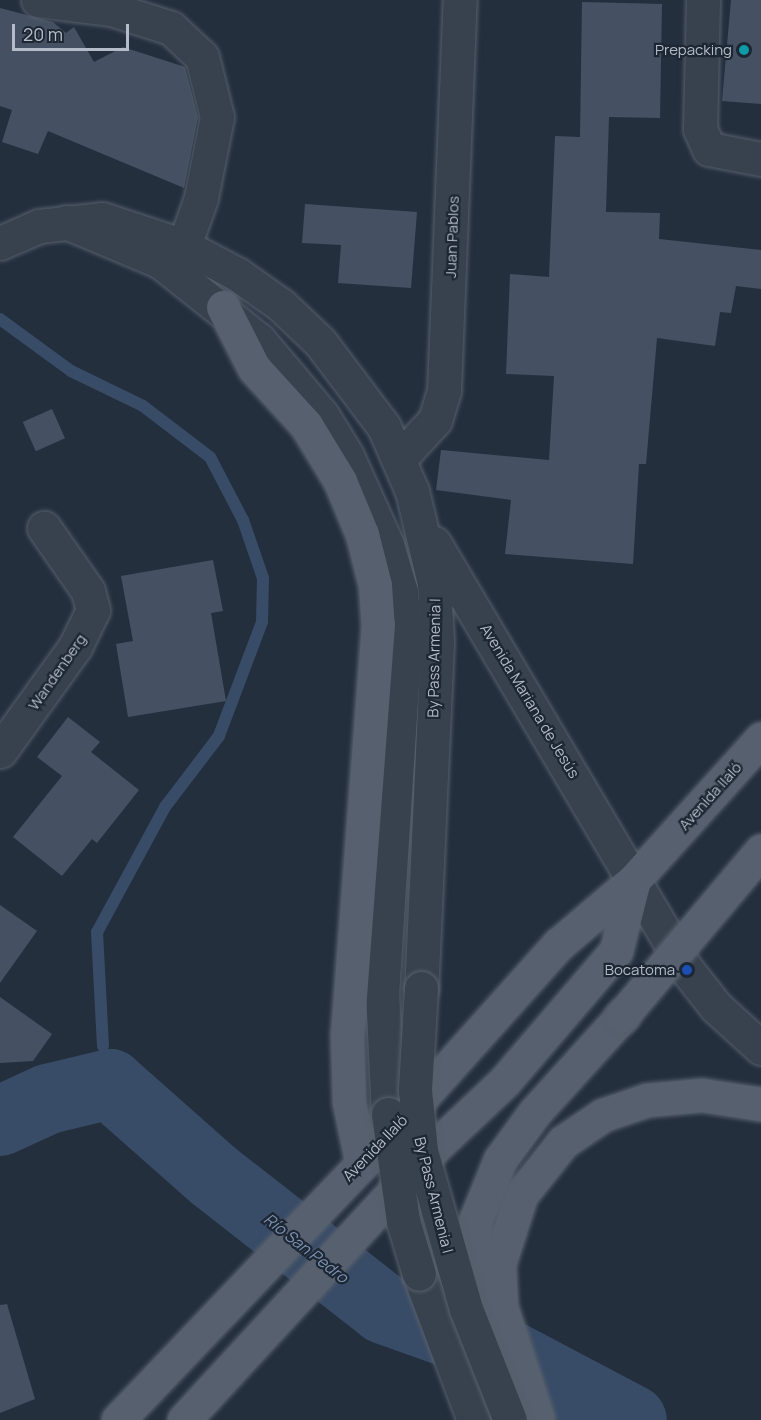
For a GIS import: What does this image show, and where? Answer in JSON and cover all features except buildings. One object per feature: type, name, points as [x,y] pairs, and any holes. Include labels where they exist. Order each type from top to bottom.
[{"type":"main road","points":[[223,307],[254,368],[306,425],[340,481],[362,534],[375,585],[378,624],[347,1035],[349,1102],[362,1164]]},
{"type":"main road","name":"Avenida Ilaló","points":[[118,1420],[362,1164],[559,944],[634,880],[761,739]]},
{"type":"main road","points":[[466,1309],[476,1220],[485,1192],[516,1136],[761,851]]},
{"type":"main road","name":"Avenida Ilaló","points":[[184,1420],[371,1220],[436,1146],[504,1082],[616,951],[634,880]]},
{"type":"main road","points":[[538,1420],[501,1307],[499,1264],[521,1195],[563,1142],[603,1115],[647,1100],[702,1095],[761,1104]]},
{"type":"street","points":[[38,0],[111,5],[171,28],[202,57],[215,93],[213,144],[184,246]]},
{"type":"street","name":"Juan Pablos","points":[[399,459],[435,420],[444,390],[460,0]]},
{"type":"street","points":[[703,0],[700,129],[709,149],[761,159]]},
{"type":"street","name":"By Pass Armenia I","points":[[66,222],[102,219],[184,246],[237,274],[320,342],[354,382],[399,459],[423,524],[434,583],[437,642],[415,1090],[421,1151],[466,1309],[510,1420]]},
{"type":"street","points":[[4,240],[66,222]]},
{"type":"street","name":"By Pass Armenia I","points":[[66,222],[160,262],[223,307],[292,377],[348,456],[387,545],[401,592],[405,638],[382,991],[388,1114],[403,1221],[474,1420]]},
{"type":"street","name":"Avenida Mariana de Jesús","points":[[423,524],[687,970],[716,1007],[761,1048]]},
{"type":"street","name":"Wandenberg","points":[[1,749],[75,648],[93,610],[88,591],[44,528]]},
{"type":"waterway","points":[[0,319],[71,371],[143,406],[210,457],[243,520],[263,578],[262,622],[219,736],[165,807],[97,932],[103,1046]]},
{"type":"waterway","name":"Río San Pedro","points":[[0,1121],[48,1099],[110,1084],[214,1176],[384,1309],[499,1350],[632,1420]]},
{"type":"place","name":"Prepacking","points":[[744,50]]},
{"type":"place","name":"Bocatoma","points":[[687,970]]}]
